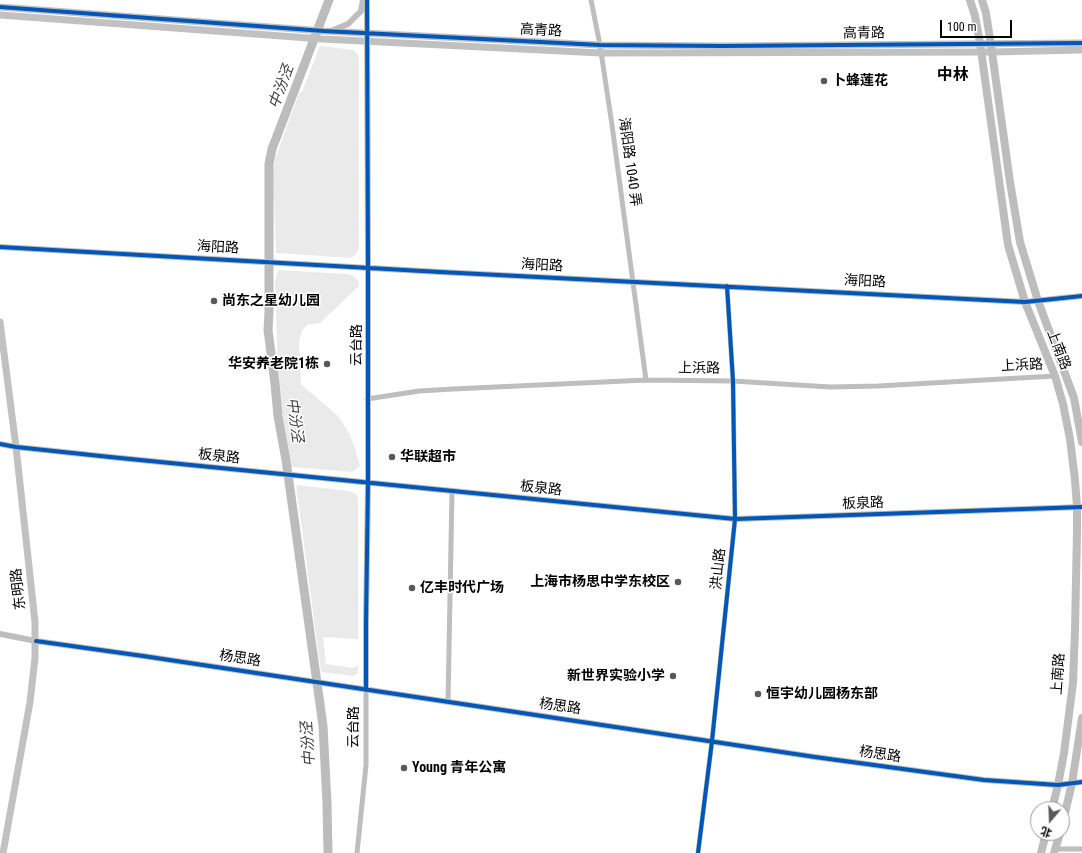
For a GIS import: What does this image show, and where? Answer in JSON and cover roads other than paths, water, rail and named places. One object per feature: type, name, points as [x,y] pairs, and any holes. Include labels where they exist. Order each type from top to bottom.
[{"type":"main road","name":"上南路","points":[[970,0],[980,48],[1008,245],[1025,302],[1054,376],[1063,404],[1070,439],[1080,507],[1073,683],[1058,785],[1054,801]]},
{"type":"main road","name":"上南路","points":[[982,0],[986,13],[992,48],[1010,182],[1020,242],[1038,301],[1078,398],[1082,442]]},
{"type":"main road","name":"高青路","points":[[0,7],[305,34]]},
{"type":"main road","name":"高青路","points":[[0,15],[325,34],[368,38],[601,49],[722,46],[1082,50]]},
{"type":"main road","name":"高青路","points":[[992,48],[1082,43]]},
{"type":"main road","name":"东明路","points":[[0,322],[34,602],[36,641],[30,702],[3,853]]},
{"type":"main road","points":[[1068,801],[1082,718]]},
{"type":"main road","points":[[1041,853],[1044,841]]},
{"type":"main road","points":[[1055,851],[1058,841]]},
{"type":"street","points":[[325,34],[348,24],[361,12],[363,0]]},
{"type":"street","name":"云台路","points":[[357,853],[366,765],[368,483],[367,0]]},
{"type":"street","points":[[591,0],[601,49]]},
{"type":"street","name":"海阳路 1040 弄","points":[[601,49],[646,380]]},
{"type":"street","name":"海阳路","points":[[0,247],[1025,302],[1082,296]]},
{"type":"street","name":"洪山路","points":[[698,853],[712,741],[735,519],[733,381],[727,286]]},
{"type":"street","name":"上浜路","points":[[367,398],[419,391],[646,380],[733,381],[830,387],[878,386],[1054,376]]},
{"type":"street","name":"板泉路","points":[[0,444],[16,447],[296,476],[735,519],[1080,507]]},
{"type":"street","points":[[448,702],[452,491]]},
{"type":"street","name":"杨思路","points":[[0,634],[36,641],[366,690],[984,780],[1058,785],[1082,782]]},
{"type":"street","points":[[1055,851],[1082,849]]},
{"type":"waterway","name":"中汾泾","points":[[328,853],[323,726],[286,460],[278,416],[268,330],[269,164],[272,149],[329,0]]},
{"type":"place","name":"卜蜂莲花","points":[[824,81]]},
{"type":"place","name":"尚东之星幼儿园","points":[[214,301]]},
{"type":"place","name":"华安养老院1栋","points":[[327,364]]},
{"type":"place","name":"华联超市","points":[[392,457]]},
{"type":"place","name":"上海市杨思中学东校区","points":[[678,582]]},
{"type":"place","name":"亿丰时代广场","points":[[412,588]]},
{"type":"place","name":"新世界实验小学","points":[[673,676]]},
{"type":"place","name":"恒宇幼儿园杨东部","points":[[758,694]]},
{"type":"place","name":"Young 青年公寓","points":[[404,768]]},
{"type":"district","name":"中林","points":[[953,76]]}]
